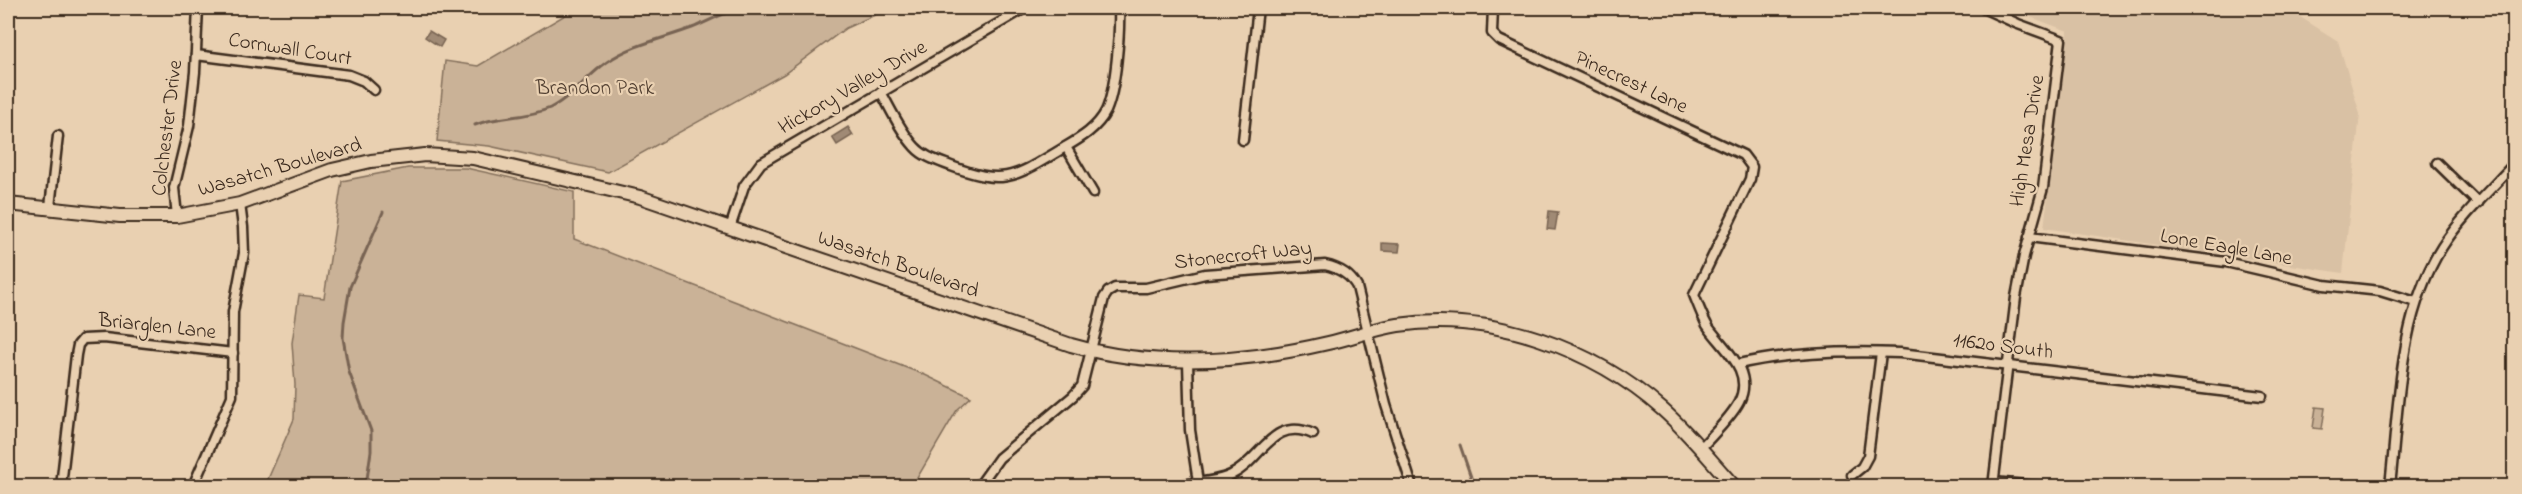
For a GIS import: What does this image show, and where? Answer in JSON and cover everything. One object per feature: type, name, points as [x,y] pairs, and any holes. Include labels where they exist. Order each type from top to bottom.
[{"type":"main road","name":"Wasatch Boulevard","points":[[8,204],[120,216],[177,216],[240,204],[352,165],[405,156],[446,156],[489,160],[613,189],[1092,351],[1141,359],[1188,362],[1298,349],[1400,325],[1445,323],[1493,328],[1540,340],[1584,358],[1629,384],[1663,410],[1734,486]]},
{"type":"street","name":"Colchester Drive","points":[[177,216],[174,188],[189,126],[198,8]]},
{"type":"street","name":"Hickory Valley Drive","points":[[730,228],[744,186],[761,163],[1025,8]]},
{"type":"street","points":[[881,93],[915,147],[937,161],[975,175],[1002,178],[1014,175],[1088,133],[1105,113],[1112,88],[1119,8]]},
{"type":"street","points":[[1243,140],[1258,8]]},
{"type":"street","name":"Pinecrest Lane","points":[[1493,8],[1492,33],[1499,40],[1743,155],[1752,167],[1750,179],[1694,295],[1708,326],[1739,364]]},
{"type":"street","name":"High Mesa Drive","points":[[1983,8],[2018,24],[2061,39],[2046,171],[2019,276],[1994,484]]},
{"type":"street","name":"Cornwall Court","points":[[196,55],[349,75],[364,81],[374,90]]},
{"type":"street","points":[[51,207],[58,136]]},
{"type":"street","points":[[1066,147],[1093,193]]},
{"type":"street","points":[[2437,163],[2478,203]]},
{"type":"street","points":[[2390,486],[2408,333],[2416,302],[2442,246],[2514,164]]},
{"type":"street","points":[[193,486],[232,396],[233,312],[244,241],[240,204]]},
{"type":"street","name":"Lone Eagle Lane","points":[[2029,237],[2226,262],[2324,285],[2380,291],[2416,302]]},
{"type":"street","name":"Stonecroft Way","points":[[1092,351],[1104,298],[1108,292],[1115,288],[1146,288],[1205,274],[1319,266],[1337,268],[1352,279],[1356,287],[1367,331]]},
{"type":"street","points":[[1367,331],[1386,405],[1412,486]]},
{"type":"street","name":"Briarglen Lane","points":[[61,486],[76,355],[78,345],[83,339],[104,338],[233,353]]},
{"type":"street","points":[[979,486],[999,458],[1078,391],[1085,380],[1092,351]]},
{"type":"street","points":[[1852,474],[1862,467],[1868,456],[1881,352]]},
{"type":"street","name":"11620 South","points":[[1739,364],[1778,358],[1881,352],[2262,396]]},
{"type":"street","points":[[1188,362],[1190,430],[1198,482]]},
{"type":"street","points":[[1700,449],[1740,400],[1742,388],[1739,364]]},
{"type":"street","points":[[1171,486],[1217,479],[1240,469],[1283,431],[1293,428],[1313,434]]},
{"type":"street","points":[[1994,484],[2036,486]]},
{"type":"shaded area","points":[[2006,8],[2286,8],[2338,41],[2360,114],[2343,273],[2044,228],[2068,31]]},
{"type":"shaded area","points":[[429,31],[444,40],[440,47],[425,37]]},
{"type":"shaded area","points":[[848,127],[853,135],[837,145],[832,137]]},
{"type":"shaded area","points":[[1549,211],[1558,212],[1555,230],[1547,229]]},
{"type":"shaded area","points":[[1382,243],[1400,244],[1399,252],[1382,251]]},
{"type":"green space","name":"Brandon Park","points":[[577,8],[890,8],[846,28],[784,74],[608,172],[489,146],[437,141],[445,61],[478,66]]},
{"type":"green space","points":[[408,168],[466,168],[574,192],[574,239],[925,375],[971,397],[957,410],[916,480],[905,486],[265,486],[294,419],[295,385],[292,343],[299,295],[324,298],[342,181]]},
{"type":"green space","points":[[2316,407],[2325,408],[2322,429],[2313,428]]},
{"type":"waterway","points":[[475,125],[532,114],[550,108],[617,56],[638,46],[742,8]]},
{"type":"waterway","points":[[366,486],[371,451],[371,431],[349,372],[343,338],[350,287],[383,212]]},
{"type":"waterway","points":[[1460,445],[1474,486]]}]
